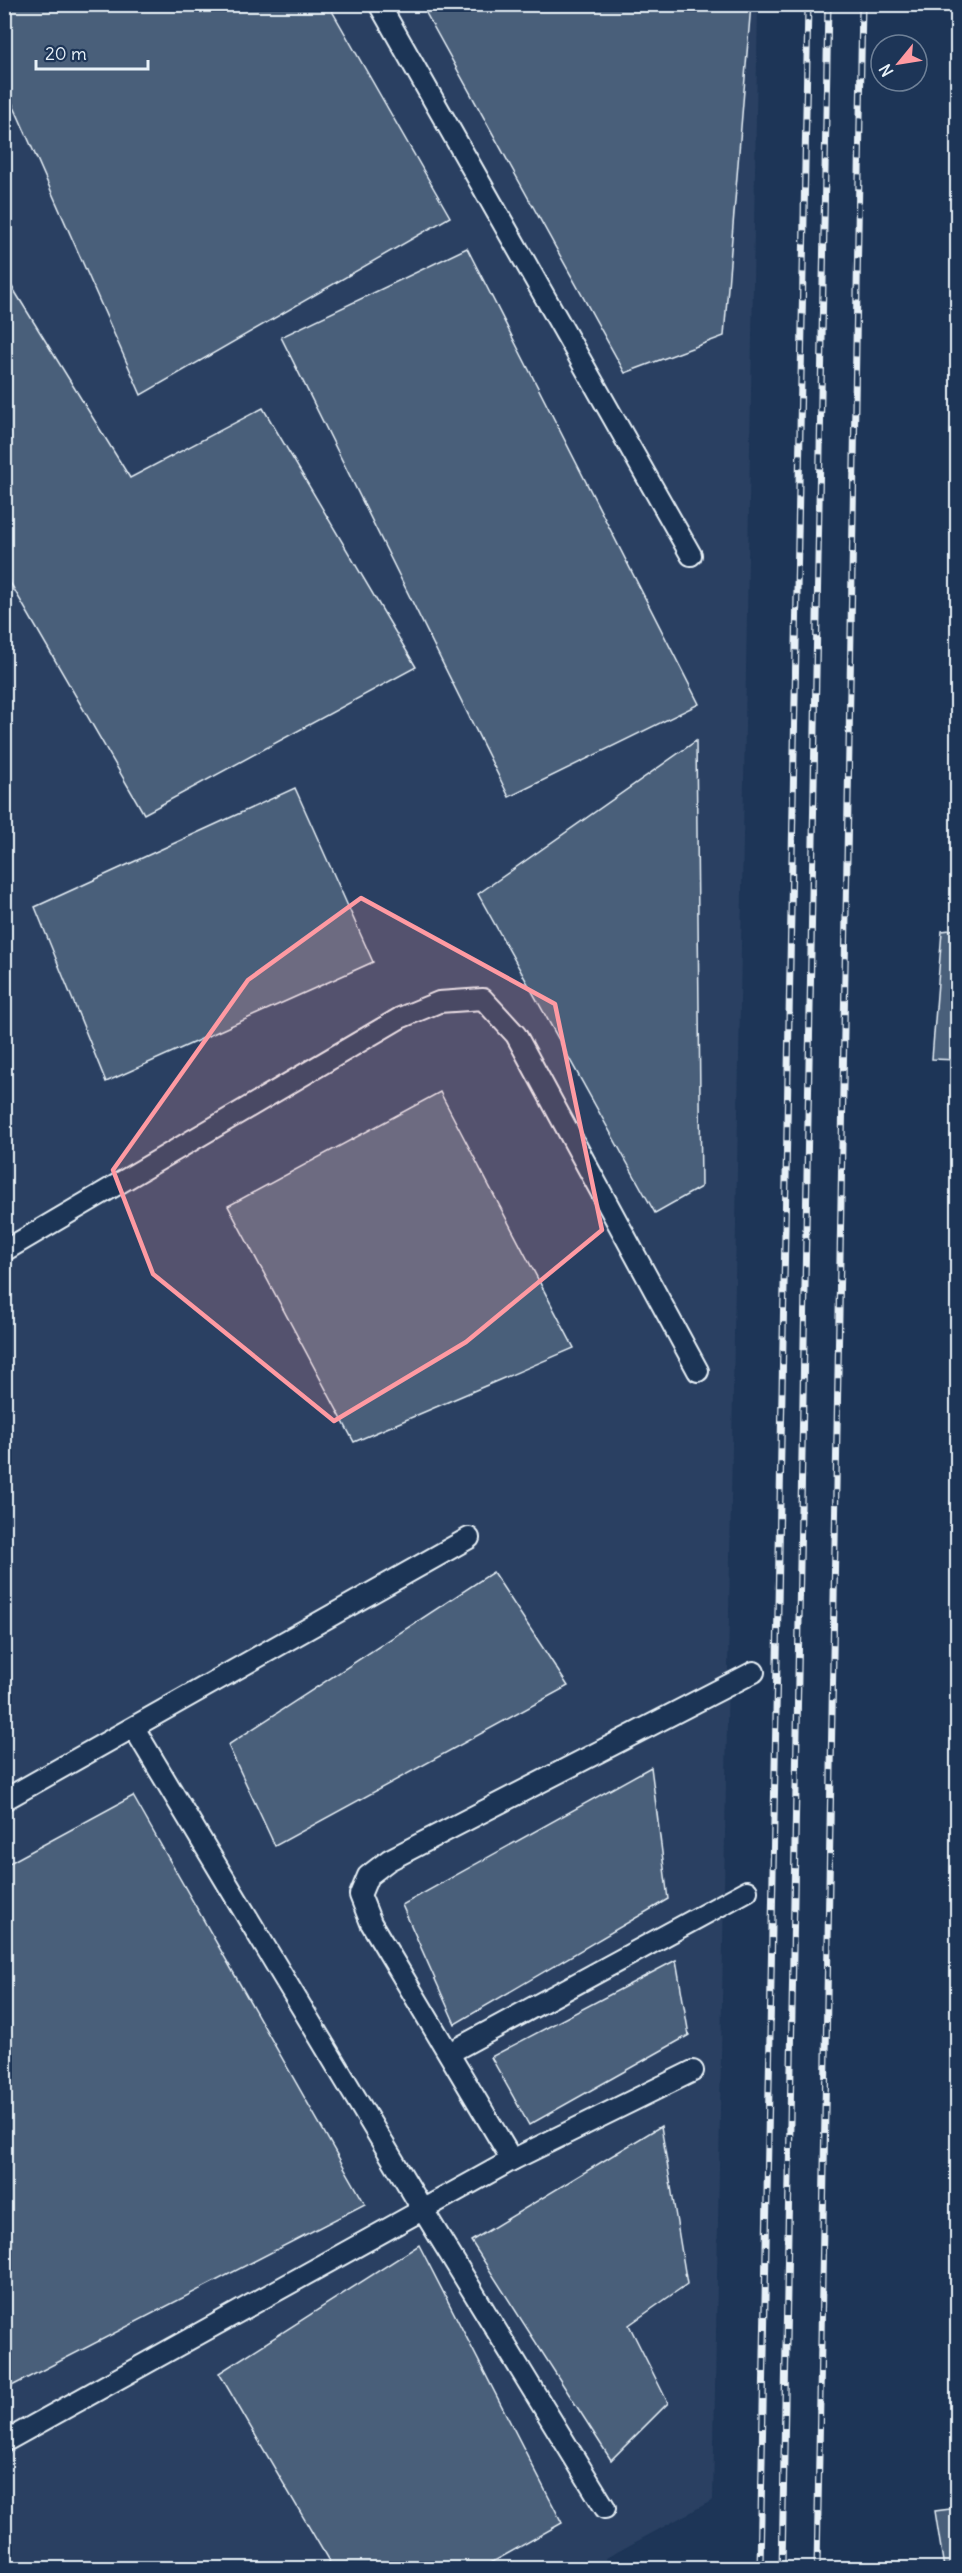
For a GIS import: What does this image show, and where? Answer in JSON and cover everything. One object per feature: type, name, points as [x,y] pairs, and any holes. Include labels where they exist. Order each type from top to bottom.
[{"type":"lane","points":[[379,4],[691,555]]},
{"type":"lane","points":[[4,1251],[400,1018],[439,1002],[483,999],[516,1035],[698,1371]]},
{"type":"lane","points":[[4,1800],[469,1538]]},
{"type":"lane","points":[[512,2160],[372,1923],[360,1895],[368,1876],[389,1860],[754,1672]]},
{"type":"lane","points":[[134,1728],[605,2508]]},
{"type":"lane","points":[[449,2053],[747,1891]]},
{"type":"lane","points":[[4,2442],[512,2160],[693,2071]]},
{"type":"highlighted area","points":[[361,898],[555,1004],[602,1230],[466,1342],[334,1421],[153,1274],[113,1170],[248,980]]},
{"type":"shaded area","points":[[5,5],[758,5],[713,2500],[606,2558],[610,2568],[5,2568]]},
{"type":"building","points":[[4,4],[328,4],[450,217],[141,395],[4,84]]},
{"type":"building","points":[[421,4],[751,4],[724,336],[625,373]]},
{"type":"building","points":[[467,248],[699,704],[509,797],[281,337]]},
{"type":"building","points":[[4,274],[130,478],[263,408],[416,667],[144,814],[4,572]]},
{"type":"building","points":[[696,741],[701,1187],[655,1213],[478,894]]},
{"type":"building","points":[[295,788],[373,962],[106,1082],[35,907]]},
{"type":"building","points":[[958,929],[958,1060],[932,1059],[942,931]]},
{"type":"building","points":[[440,1092],[574,1348],[354,1442],[228,1206]]},
{"type":"building","points":[[958,1536],[958,1599],[954,1599]]},
{"type":"building","points":[[493,1572],[568,1686],[275,1846],[228,1745]]},
{"type":"building","points":[[651,1767],[668,1899],[455,2024],[402,1905]]},
{"type":"building","points":[[133,1796],[365,2204],[4,2390],[4,1866]]},
{"type":"building","points":[[676,1960],[689,2035],[529,2125],[491,2057]]},
{"type":"building","points":[[661,2126],[687,2284],[629,2325],[668,2403],[611,2460],[471,2241]]},
{"type":"building","points":[[419,2245],[562,2523],[482,2568],[333,2568],[219,2373]]},
{"type":"building","points":[[958,2508],[958,2568],[944,2568],[935,2511]]},
{"type":"railway","points":[[760,2568],[808,4]]},
{"type":"railway","points":[[782,2568],[828,4]]},
{"type":"railway","points":[[817,2568],[862,4]]}]
